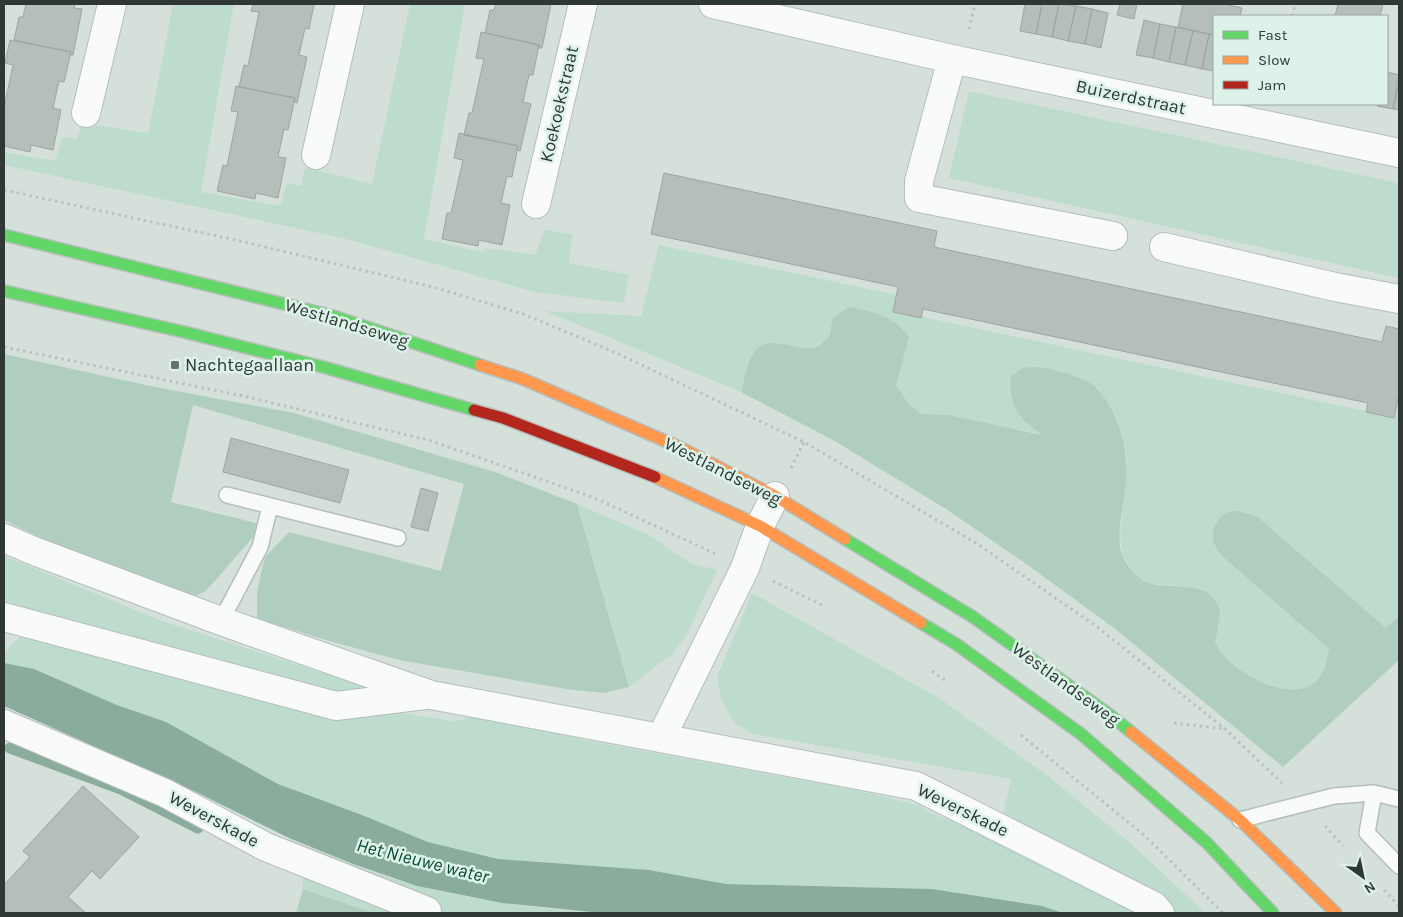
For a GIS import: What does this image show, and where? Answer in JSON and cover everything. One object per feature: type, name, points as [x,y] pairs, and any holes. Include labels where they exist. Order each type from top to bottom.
[{"type":"main road","name":"Westlandseweg","points":[[4,235],[333,316],[522,379],[680,447],[776,496],[973,616],[1110,715],[1240,820],[1336,913]]},
{"type":"main road","name":"Westlandseweg","points":[[4,292],[184,332],[323,366],[502,418],[666,481],[760,526],[956,644],[1081,734],[1207,844],[1273,913]]},
{"type":"street","points":[[86,113],[112,4]]},
{"type":"street","points":[[316,154],[350,4]]},
{"type":"street","name":"Koekoekstraat","points":[[536,204],[583,4]]},
{"type":"street","name":"Buizerdstraat","points":[[713,4],[952,59],[1399,153]]},
{"type":"street","points":[[952,59],[919,181],[918,198],[1113,236]]},
{"type":"street","points":[[1164,247],[1399,299]]},
{"type":"street","points":[[661,738],[745,568],[760,526],[776,496]]},
{"type":"street","name":"Weverskade","points":[[4,538],[221,621],[431,695],[916,786],[1154,906],[1160,913]]},
{"type":"street","name":"Weverskade","points":[[4,617],[336,706],[431,695]]},
{"type":"street","name":"Weverskade","points":[[4,724],[165,793],[266,847],[427,912]]},
{"type":"lane","points":[[227,495],[398,538]]},
{"type":"lane","points":[[221,621],[260,547],[270,506]]},
{"type":"lane","points":[[1374,793],[1367,833],[1399,866]]},
{"type":"lane","points":[[1240,820],[1334,796],[1374,793],[1399,799]]},
{"type":"path","points":[[4,347],[243,396],[428,440],[595,498],[832,610]]},
{"type":"path","points":[[926,667],[950,684]]},
{"type":"path","points":[[1014,729],[1145,836],[1223,913]]},
{"type":"shaded area","points":[[173,4],[234,4],[201,192],[281,206],[286,183],[301,186],[305,167],[372,184],[410,4],[465,4],[424,239],[483,252],[486,248],[535,255],[545,230],[572,234],[569,263],[629,275],[624,303],[535,292],[346,239],[4,165],[4,152],[55,161],[62,137],[77,139],[82,123],[148,133]]},
{"type":"shaded area","points":[[969,91],[1399,183],[1399,278],[949,178]]},
{"type":"shaded area","points":[[659,245],[898,295],[895,311],[1394,417],[1397,400],[1399,400],[1399,615],[1386,628],[1258,517],[1223,557],[1329,649],[1325,668],[1317,681],[1305,688],[1291,690],[1260,682],[1233,665],[1223,656],[1215,643],[1219,622],[1195,588],[1148,583],[1136,576],[1123,556],[1120,536],[1127,457],[1116,416],[1080,377],[1036,367],[1044,435],[949,415],[921,414],[908,403],[896,385],[900,367],[829,337],[814,348],[800,348],[775,342],[753,353],[741,392],[545,311],[641,316]]},
{"type":"shaded area","points":[[849,307],[883,316],[897,324],[909,337],[896,385],[908,403],[921,414],[949,415],[1042,435],[1022,419],[1015,408],[1011,395],[1011,376],[1022,369],[1039,367],[1074,376],[1087,381],[1094,387],[1112,409],[1124,446],[1127,470],[1120,530],[1123,557],[1133,571],[1146,582],[1165,586],[1196,588],[1213,597],[1220,614],[1215,643],[1224,656],[1246,674],[1260,682],[1276,687],[1291,690],[1305,688],[1316,681],[1325,668],[1329,649],[1223,557],[1218,550],[1213,538],[1214,527],[1220,517],[1235,511],[1258,517],[1386,628],[1399,616],[1399,660],[1283,767],[1114,628],[1025,563],[946,509],[833,440],[741,392],[750,360],[760,346],[774,343],[813,348],[829,337],[833,318]]},
{"type":"shaded area","points":[[4,354],[150,386],[294,413],[495,472],[577,504],[629,687],[604,693],[566,689],[399,660],[257,619],[257,591],[265,557],[289,532],[441,571],[464,484],[193,405],[171,502],[256,523],[254,536],[206,591],[190,598],[54,544],[4,520]]},
{"type":"shaded area","points":[[577,504],[649,535],[690,563],[717,570],[686,636],[672,654],[629,687]]},
{"type":"shaded area","points":[[4,556],[162,621],[385,693],[351,695],[316,689],[12,607],[4,603]]},
{"type":"shaded area","points":[[752,593],[939,698],[1048,776],[1136,848],[1205,913],[1167,913],[1154,900],[1109,868],[1002,819],[1011,779],[753,734],[734,723],[721,699],[717,677]]},
{"type":"shaded area","points":[[22,635],[340,708],[400,713],[453,721],[462,720],[472,715],[584,740],[854,790],[919,805],[940,817],[999,838],[1119,898],[1137,913],[1063,913],[1042,906],[932,889],[726,884],[649,870],[498,859],[428,842],[278,784],[166,722],[117,705],[34,669],[4,663],[4,652]]},
{"type":"shaded area","points":[[289,839],[386,876],[441,891],[509,904],[601,913],[373,913],[303,889],[302,872]]},
{"type":"shaded area","points":[[303,889],[373,913],[296,913]]},
{"type":"water","name":"Het Nieuwe water","points":[[4,663],[34,669],[117,705],[166,722],[278,784],[428,842],[498,859],[649,870],[726,884],[932,889],[1042,906],[1063,913],[601,913],[502,903],[417,886],[353,864],[289,838],[194,791],[4,706]]},
{"type":"building","points":[[26,4],[75,4],[74,8],[82,9],[73,55],[70,55],[71,52],[14,40],[19,17],[23,17]]},
{"type":"building","points":[[253,4],[314,4],[309,29],[305,28],[299,55],[307,57],[297,103],[294,102],[295,98],[239,87],[244,65],[248,66],[259,12],[251,11]]},
{"type":"building","points":[[496,4],[551,4],[542,48],[539,48],[539,45],[485,33],[490,10],[494,10]]},
{"type":"building","points":[[1025,4],[1042,4],[1036,34],[1020,31]]},
{"type":"building","points":[[1042,4],[1059,4],[1052,37],[1036,34]]},
{"type":"building","points":[[1059,4],[1076,6],[1068,41],[1052,37]]},
{"type":"building","points":[[1120,4],[1137,4],[1134,19],[1117,15]]},
{"type":"building","points":[[1183,4],[1224,4],[1242,8],[1240,15],[1213,15],[1213,35],[1178,27]]},
{"type":"building","points":[[1338,4],[1383,4],[1380,15],[1335,15]]},
{"type":"building","points":[[1076,6],[1092,9],[1085,44],[1068,41]]},
{"type":"building","points":[[1092,9],[1108,13],[1101,48],[1085,44]]},
{"type":"building","points":[[1144,20],[1160,24],[1153,58],[1136,55]]},
{"type":"building","points":[[1160,24],[1176,27],[1169,62],[1153,58]]},
{"type":"building","points":[[1176,27],[1193,31],[1185,65],[1169,62]]},
{"type":"building","points":[[1193,31],[1209,34],[1202,69],[1185,65]]},
{"type":"building","points":[[481,32],[539,45],[533,75],[529,75],[523,102],[531,104],[520,151],[517,150],[518,146],[464,135],[469,113],[472,113],[484,59],[476,58]]},
{"type":"building","points":[[1209,34],[1213,35],[1213,71],[1202,69]]},
{"type":"building","points":[[10,40],[71,52],[64,82],[59,81],[53,108],[61,110],[53,150],[31,145],[30,152],[4,146],[4,108],[13,65],[5,63]]},
{"type":"building","points":[[1388,72],[1399,75],[1393,109],[1377,106],[1388,105]]},
{"type":"building","points":[[1399,82],[1399,110],[1393,109]]},
{"type":"building","points":[[236,86],[295,98],[288,130],[284,129],[278,157],[286,158],[278,198],[256,193],[255,199],[217,191],[223,165],[227,166],[238,112],[231,111]]},
{"type":"building","points":[[459,133],[518,146],[512,177],[507,176],[501,203],[510,205],[502,245],[479,240],[478,246],[442,239],[447,213],[451,213],[463,160],[454,158]]},
{"type":"building","points":[[664,173],[937,231],[934,247],[1382,342],[1386,326],[1399,329],[1399,393],[1394,418],[1366,412],[1368,403],[923,309],[921,318],[893,312],[898,287],[651,234]]},
{"type":"building","points":[[231,438],[349,470],[340,503],[223,472]]},
{"type":"building","points":[[421,488],[438,493],[428,531],[411,527]]},
{"type":"building","points":[[83,786],[139,837],[100,879],[92,871],[68,897],[86,913],[4,913],[4,885],[30,857],[23,851]]},
{"type":"waterway","points":[[10,748],[121,789],[198,828]]},
{"type":"traffic: fast","points":[[4,235],[333,316],[480,365]]},
{"type":"traffic: fast","points":[[4,291],[184,332],[323,367],[474,410]]},
{"type":"traffic: fast","points":[[845,539],[973,617],[1131,732]]},
{"type":"traffic: fast","points":[[921,623],[956,644],[1081,734],[1207,843],[1273,913]]},
{"type":"traffic: slow","points":[[480,365],[523,379],[679,447],[775,496],[845,539]]},
{"type":"traffic: slow","points":[[655,477],[760,526],[921,623]]},
{"type":"traffic: slow","points":[[1131,732],[1240,820],[1336,913]]},
{"type":"traffic: jam","points":[[474,410],[503,418],[655,477]]},
{"type":"place","name":"Nachtegaallaan","points":[[175,365]]}]
